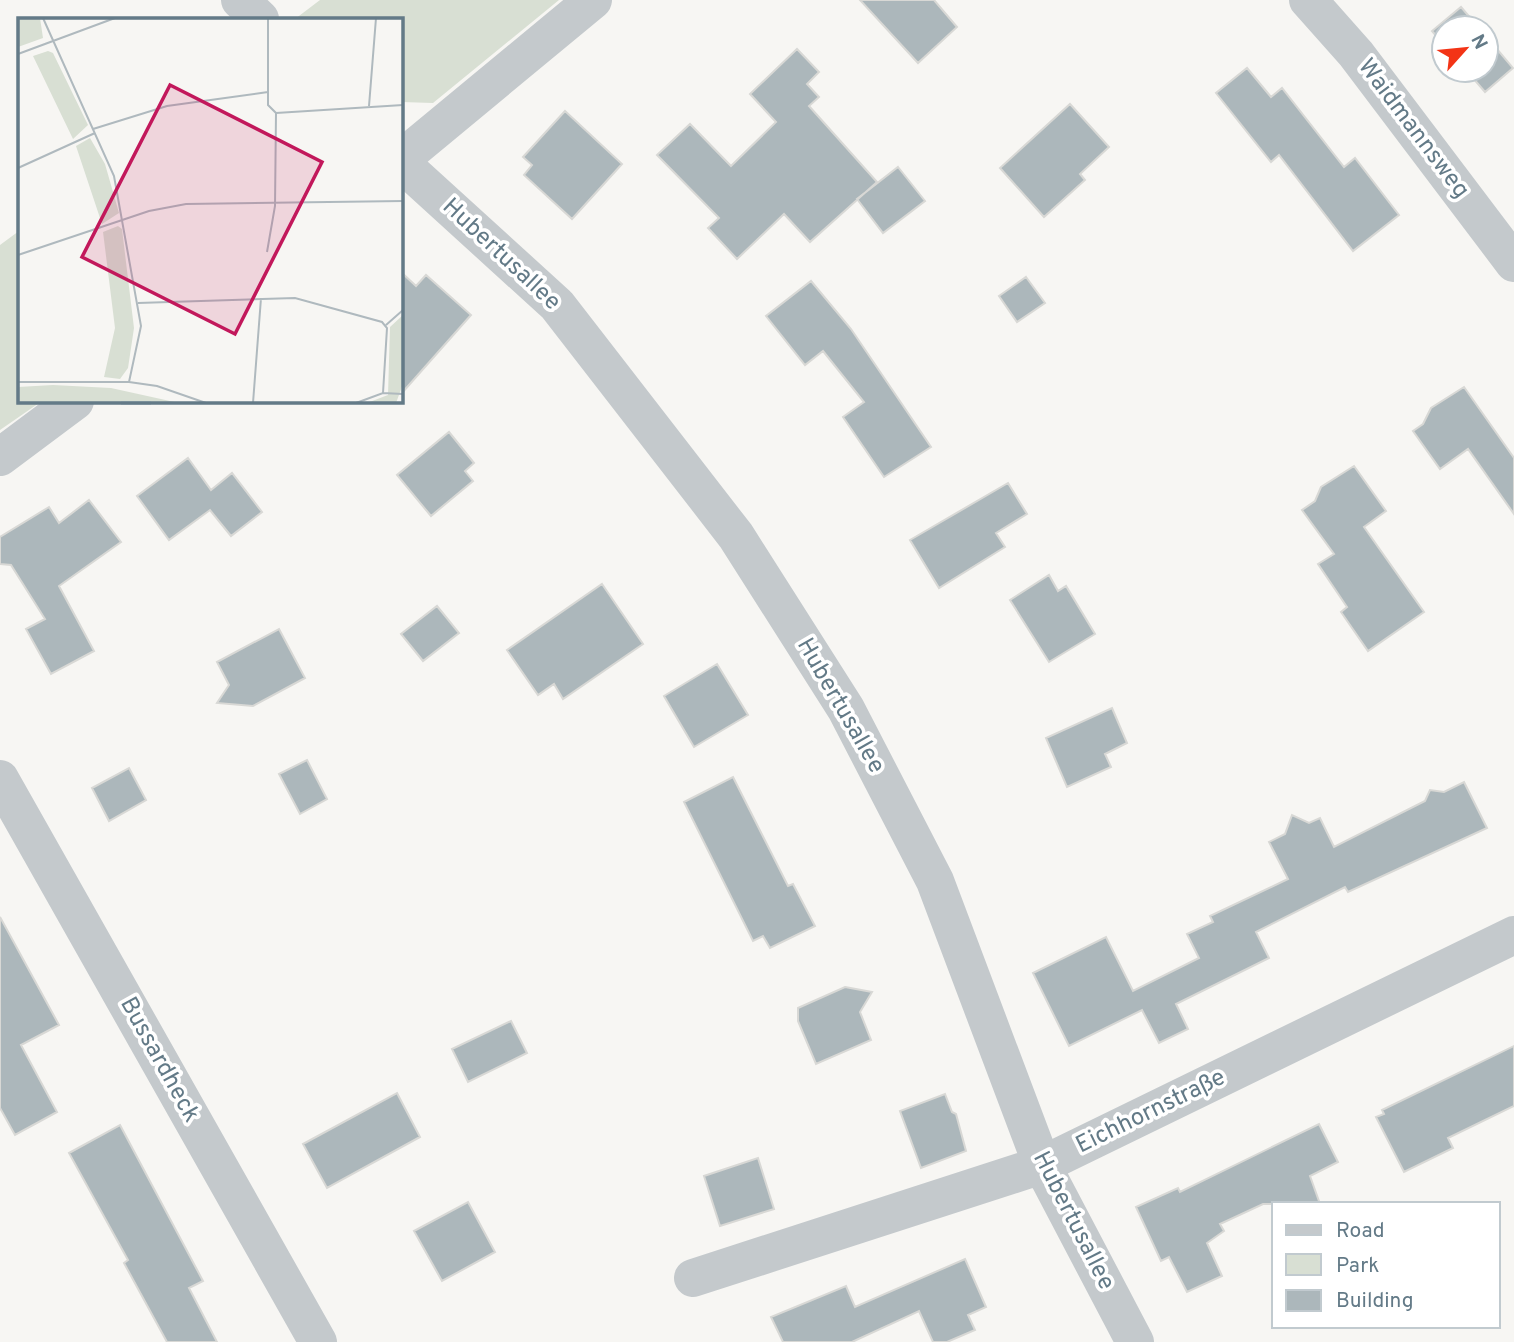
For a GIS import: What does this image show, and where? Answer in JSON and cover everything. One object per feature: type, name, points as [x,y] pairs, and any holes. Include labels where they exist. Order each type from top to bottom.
[{"type":"street","points":[[240,0],[259,18]]},
{"type":"street","points":[[402,160],[593,0]]},
{"type":"street","name":"Waidmannsweg","points":[[1308,0],[1356,54],[1514,263]]},
{"type":"street","name":"Hubertusallee","points":[[402,162],[557,305],[736,536],[846,709],[934,881],[1042,1165],[1135,1342]]},
{"type":"street","points":[[0,457],[74,402]]},
{"type":"street","name":"Bussardheck","points":[[0,779],[318,1342]]},
{"type":"street","name":"Eichhornstraße","points":[[693,1278],[1042,1165],[1514,935]]},
{"type":"green space","points":[[320,0],[559,0],[433,103],[402,102],[402,18],[296,18]]},
{"type":"green space","points":[[18,232],[18,402],[41,402],[0,430],[0,245]]},
{"type":"building","points":[[860,0],[934,0],[957,27],[918,63]]},
{"type":"building","points":[[1461,7],[1467,14],[1453,14]]},
{"type":"building","points":[[797,49],[819,72],[807,84],[819,97],[809,106],[877,182],[810,242],[784,214],[737,259],[708,228],[719,218],[657,155],[690,124],[731,166],[776,122],[750,94]]},
{"type":"building","points":[[1500,53],[1513,68],[1500,79]]},
{"type":"building","points":[[1247,68],[1271,97],[1282,88],[1344,167],[1355,158],[1399,215],[1353,251],[1279,155],[1271,162],[1216,93]]},
{"type":"building","points":[[1478,84],[1494,84],[1485,92]]},
{"type":"building","points":[[1070,104],[1109,147],[1080,174],[1085,180],[1044,217],[1000,168]]},
{"type":"building","points":[[565,111],[622,164],[572,219],[524,175],[532,165],[523,157]]},
{"type":"building","points":[[898,167],[925,201],[883,233],[857,199]]},
{"type":"building","points":[[402,273],[416,286],[426,275],[471,315],[402,393]]},
{"type":"building","points":[[1026,277],[1045,303],[1017,322],[999,296]]},
{"type":"building","points":[[811,281],[851,329],[931,447],[884,477],[843,417],[864,402],[823,351],[805,365],[766,316]]},
{"type":"building","points":[[1464,387],[1514,458],[1514,514],[1468,449],[1440,469],[1413,431],[1423,424],[1431,408]]},
{"type":"building","points":[[449,432],[474,463],[465,471],[473,481],[431,516],[397,475]]},
{"type":"building","points":[[188,458],[211,490],[232,473],[262,512],[231,536],[210,510],[169,540],[137,496]]},
{"type":"building","points":[[1354,466],[1386,511],[1364,527],[1424,612],[1368,651],[1341,612],[1347,607],[1318,564],[1334,554],[1302,510],[1315,501],[1321,487]]},
{"type":"building","points":[[1008,483],[1027,514],[996,533],[1005,547],[939,588],[910,540]]},
{"type":"building","points":[[89,500],[121,542],[59,586],[94,651],[51,674],[26,629],[45,619],[11,565],[0,564],[0,537],[49,507],[59,523]]},
{"type":"building","points":[[1049,575],[1058,591],[1066,586],[1095,634],[1049,662],[1010,600]]},
{"type":"building","points":[[602,584],[643,644],[563,699],[554,684],[538,695],[507,650]]},
{"type":"building","points":[[437,606],[459,633],[423,661],[401,634]]},
{"type":"building","points":[[279,629],[305,678],[253,706],[217,703],[229,685],[217,662]]},
{"type":"building","points":[[717,664],[748,715],[694,747],[664,696]]},
{"type":"building","points":[[1112,708],[1127,743],[1105,754],[1111,767],[1067,787],[1046,738]]},
{"type":"building","points":[[307,760],[327,799],[300,814],[279,774]]},
{"type":"building","points":[[129,768],[146,800],[109,821],[92,788]]},
{"type":"building","points":[[733,777],[788,886],[793,884],[815,926],[770,948],[763,936],[753,941],[684,802]]},
{"type":"building","points":[[1464,782],[1487,828],[1348,892],[1345,887],[1256,932],[1269,958],[1176,1004],[1188,1029],[1159,1043],[1142,1010],[1069,1046],[1033,973],[1106,937],[1133,991],[1199,958],[1187,934],[1213,922],[1210,916],[1288,879],[1269,842],[1285,834],[1292,815],[1309,823],[1320,818],[1334,847],[1425,801],[1430,790],[1444,792]]},
{"type":"building","points":[[0,917],[59,1025],[21,1045],[57,1112],[15,1135],[0,1108]]},
{"type":"building","points":[[845,987],[872,992],[860,1012],[871,1040],[816,1064],[798,1021],[798,1008]]},
{"type":"building","points":[[511,1021],[527,1053],[468,1082],[452,1049]]},
{"type":"building","points":[[1514,1046],[1514,1106],[1448,1138],[1453,1148],[1404,1172],[1376,1117],[1384,1114],[1382,1110]]},
{"type":"building","points":[[397,1093],[420,1137],[327,1188],[303,1144]]},
{"type":"building","points":[[945,1094],[952,1112],[956,1114],[966,1151],[921,1168],[900,1111]]},
{"type":"building","points":[[1319,1124],[1338,1162],[1310,1176],[1319,1202],[1272,1202],[1220,1224],[1224,1231],[1207,1243],[1222,1276],[1187,1292],[1169,1257],[1161,1261],[1136,1207],[1178,1188],[1180,1192]]},
{"type":"building","points":[[120,1125],[203,1281],[189,1288],[217,1342],[167,1342],[124,1263],[128,1260],[69,1153]]},
{"type":"building","points":[[758,1158],[774,1209],[720,1226],[704,1176]]},
{"type":"building","points":[[468,1202],[495,1252],[442,1281],[414,1231]]},
{"type":"building","points":[[965,1259],[986,1307],[968,1315],[975,1330],[947,1342],[933,1342],[919,1311],[852,1342],[783,1342],[771,1317],[846,1286],[855,1307]]}]
